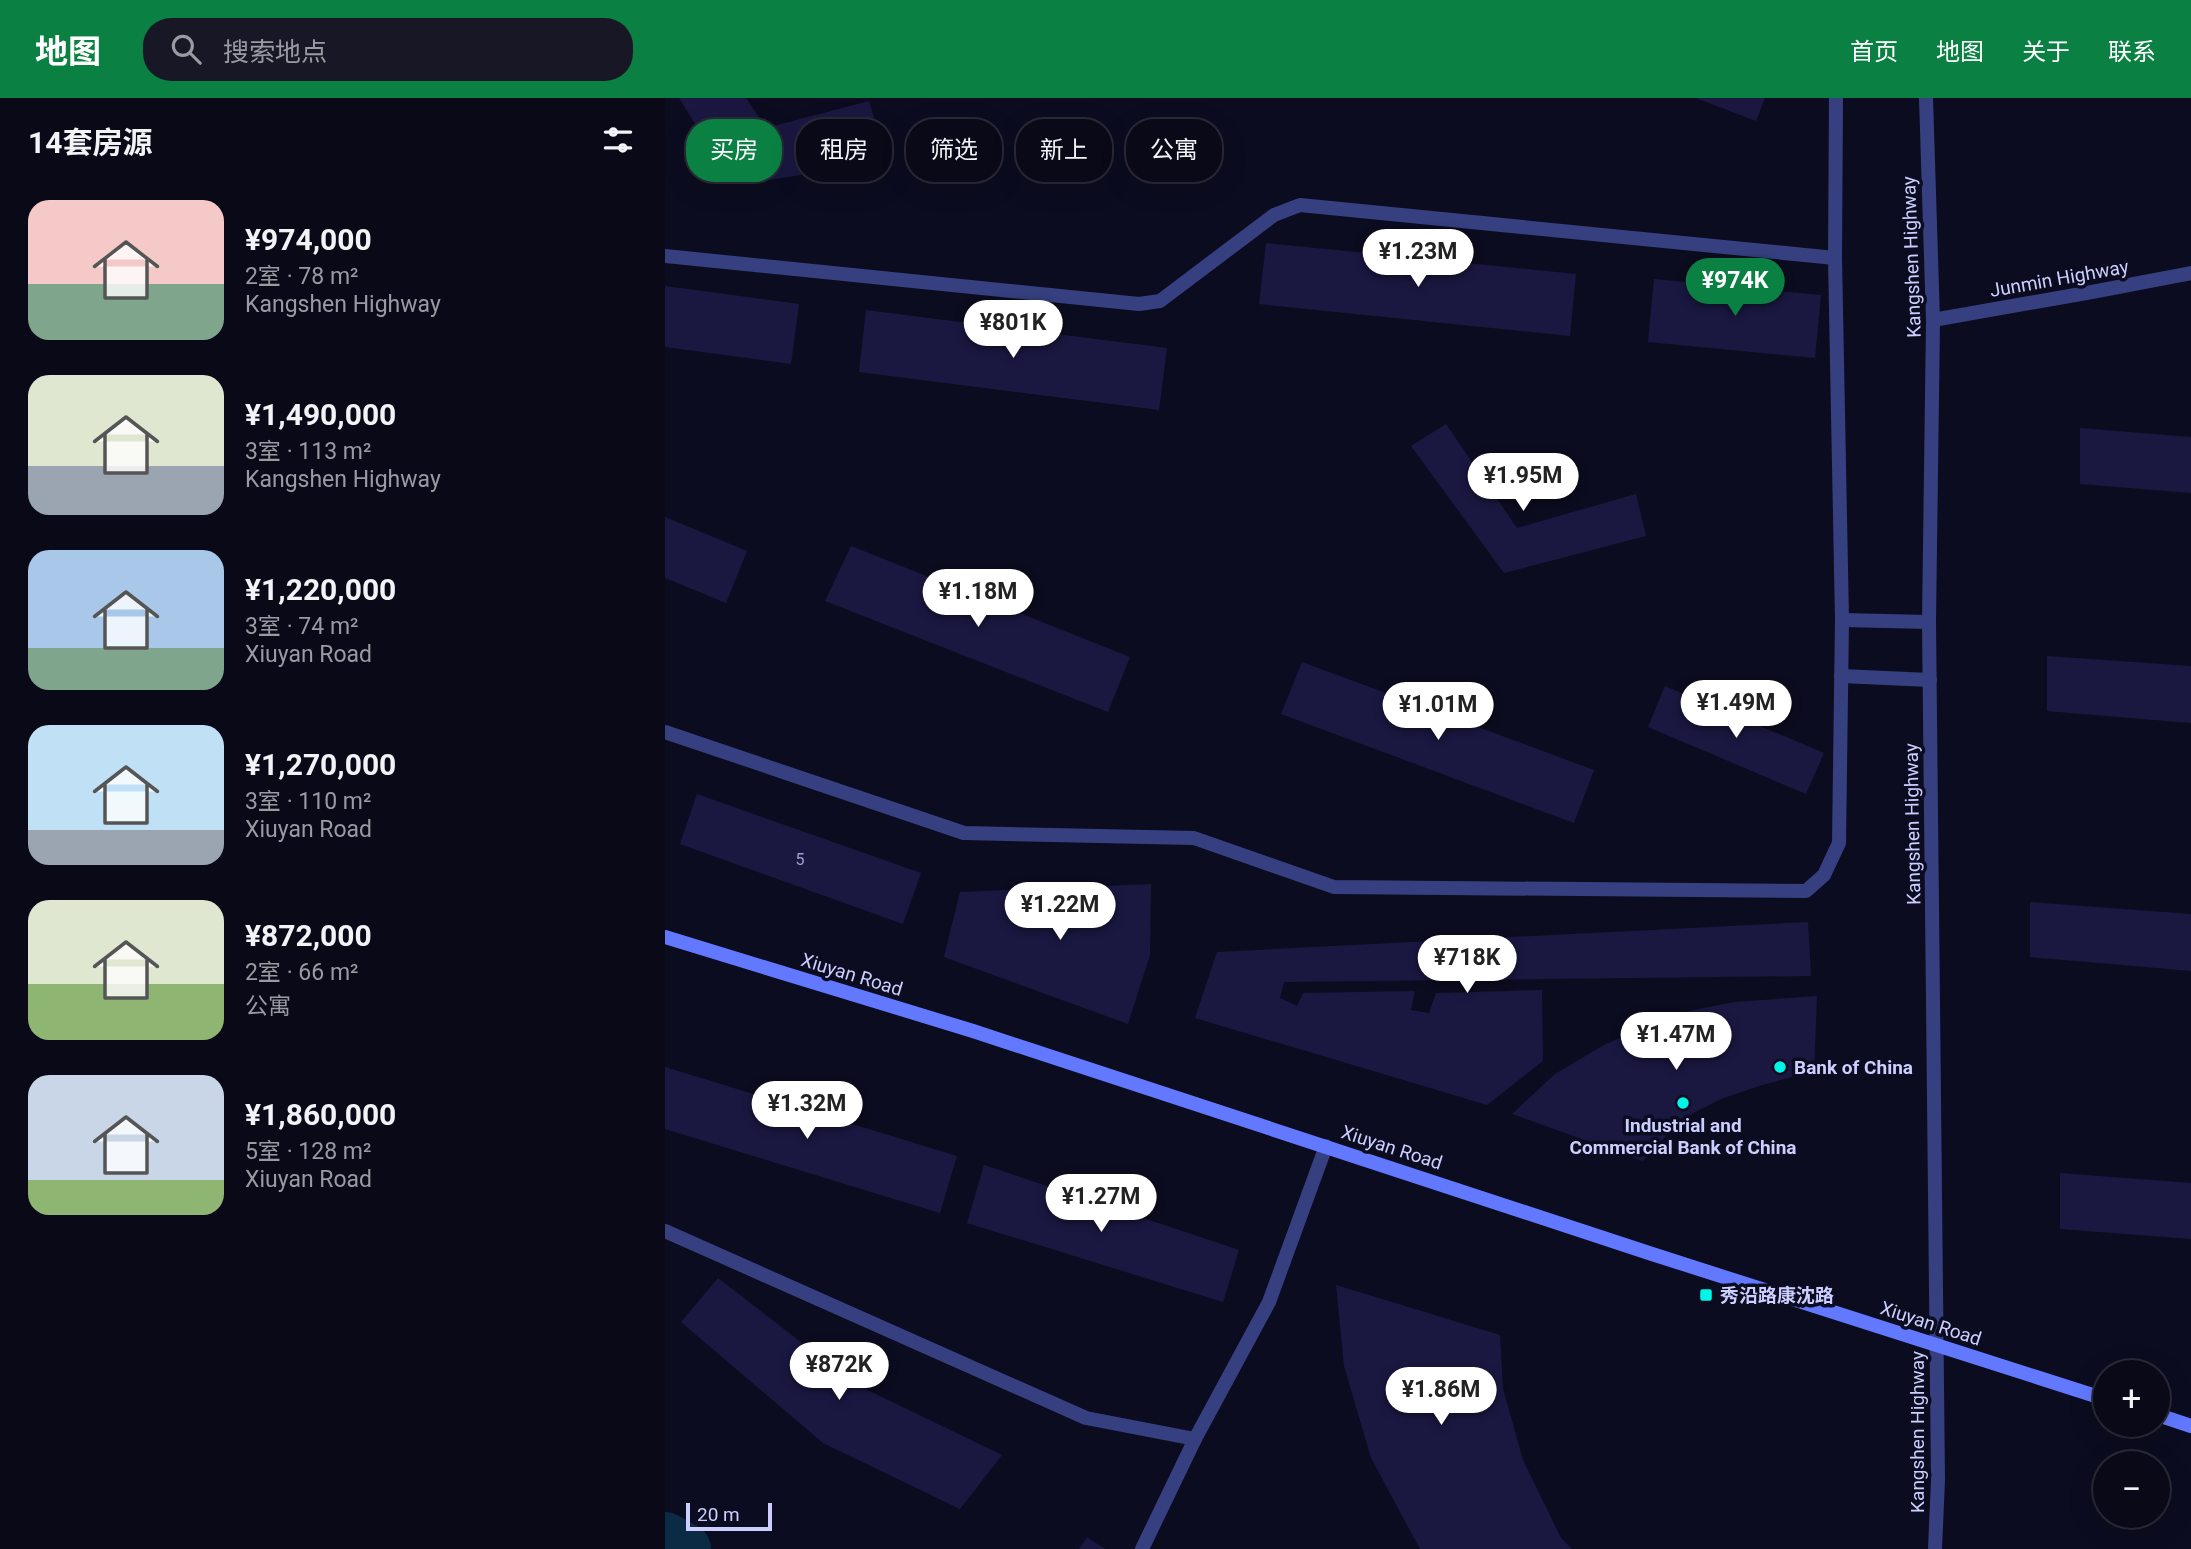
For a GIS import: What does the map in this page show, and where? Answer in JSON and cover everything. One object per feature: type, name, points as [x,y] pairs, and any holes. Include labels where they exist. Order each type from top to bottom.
[{"type":"main road","name":"Xiuyan Road","points":[[665,937],[972,1031],[2093,1395]]},
{"type":"main road","points":[[2170,1419],[2191,1426]]},
{"type":"street","points":[[665,732],[964,833],[1194,838],[1334,887],[1805,891],[1824,875],[1839,844],[1842,620],[1835,258],[1836,98]]},
{"type":"street","name":"Kangshen Highway","points":[[1926,98],[1933,320],[1929,622],[1938,1480],[1935,1549]]},
{"type":"street","points":[[665,256],[1139,303],[1160,301],[1274,215],[1300,205],[1835,258]]},
{"type":"street","name":"Junmin Highway","points":[[1933,320],[2191,273]]},
{"type":"street","points":[[1842,620],[1929,622]]},
{"type":"street","points":[[1841,676],[1930,680]]},
{"type":"street","points":[[1143,1549],[1195,1439],[1269,1302],[1326,1146]]},
{"type":"street","points":[[665,1231],[1086,1418],[1195,1439]]},
{"type":"building","points":[[679,98],[746,98],[760,119],[692,119]]},
{"type":"building","points":[[1696,98],[1765,98],[1756,121]]},
{"type":"building","points":[[869,101],[874,119],[800,119]]},
{"type":"building","points":[[796,120],[796,176],[782,178],[782,124]]},
{"type":"building","points":[[1266,243],[1576,274],[1570,336],[1259,304]]},
{"type":"building","points":[[1654,279],[1821,295],[1815,358],[1648,342]]},
{"type":"building","points":[[665,286],[799,304],[791,364],[665,347]]},
{"type":"building","points":[[866,310],[1167,348],[1159,410],[859,372]]},
{"type":"building","points":[[1446,424],[1517,528],[1636,494],[1646,536],[1504,573],[1411,446]]},
{"type":"building","points":[[2080,428],[2191,437],[2191,493],[2080,484]]},
{"type":"building","points":[[665,517],[747,551],[726,603],[665,578]]},
{"type":"building","points":[[851,546],[1130,657],[1108,712],[825,601]]},
{"type":"building","points":[[2047,656],[2191,666],[2191,723],[2047,711]]},
{"type":"building","points":[[1302,662],[1594,770],[1574,823],[1281,714]]},
{"type":"building","points":[[1665,686],[1824,753],[1806,794],[1648,727]]},
{"type":"building","points":[[697,794],[921,873],[903,924],[680,844]]},
{"type":"building","points":[[1151,884],[1150,955],[1128,1024],[944,957],[960,892]]},
{"type":"building","points":[[2030,902],[2191,914],[2191,971],[2030,957]]},
{"type":"building","points":[[1808,922],[1811,976],[1284,982],[1280,998],[1297,1006],[1303,993],[1415,991],[1411,1010],[1429,1013],[1436,993],[1542,990],[1543,1061],[1487,1105],[1195,1018],[1217,952]]},
{"type":"building","points":[[1817,996],[1814,1071],[1721,1099],[1693,1113],[1666,1136],[1643,1161],[1512,1114],[1555,1074],[1604,1045],[1640,1029],[1688,1011],[1735,1002]]},
{"type":"building","points":[[665,1067],[957,1156],[940,1213],[665,1129]]},
{"type":"building","points":[[984,1165],[1239,1250],[1223,1302],[967,1223]]},
{"type":"building","points":[[2060,1173],[2191,1183],[2191,1239],[2060,1229]]},
{"type":"building","points":[[718,1278],[855,1384],[1002,1455],[960,1509],[823,1443],[681,1322]]},
{"type":"building","points":[[1336,1285],[1500,1335],[1503,1389],[1523,1460],[1561,1538],[1572,1549],[1420,1549],[1371,1458],[1344,1366]]},
{"type":"building","points":[[1087,1537],[1105,1549],[1079,1549]]},
{"type":"waterway","points":[[665,1538],[685,1549]]},
{"type":"place","name":"Bank of China","points":[[1780,1067]]},
{"type":"place","name":"Industrial and Commercial Bank of China","points":[[1683,1103]]},
{"type":"place","name":"秀沿路康沈路","points":[[1706,1295]]}]
